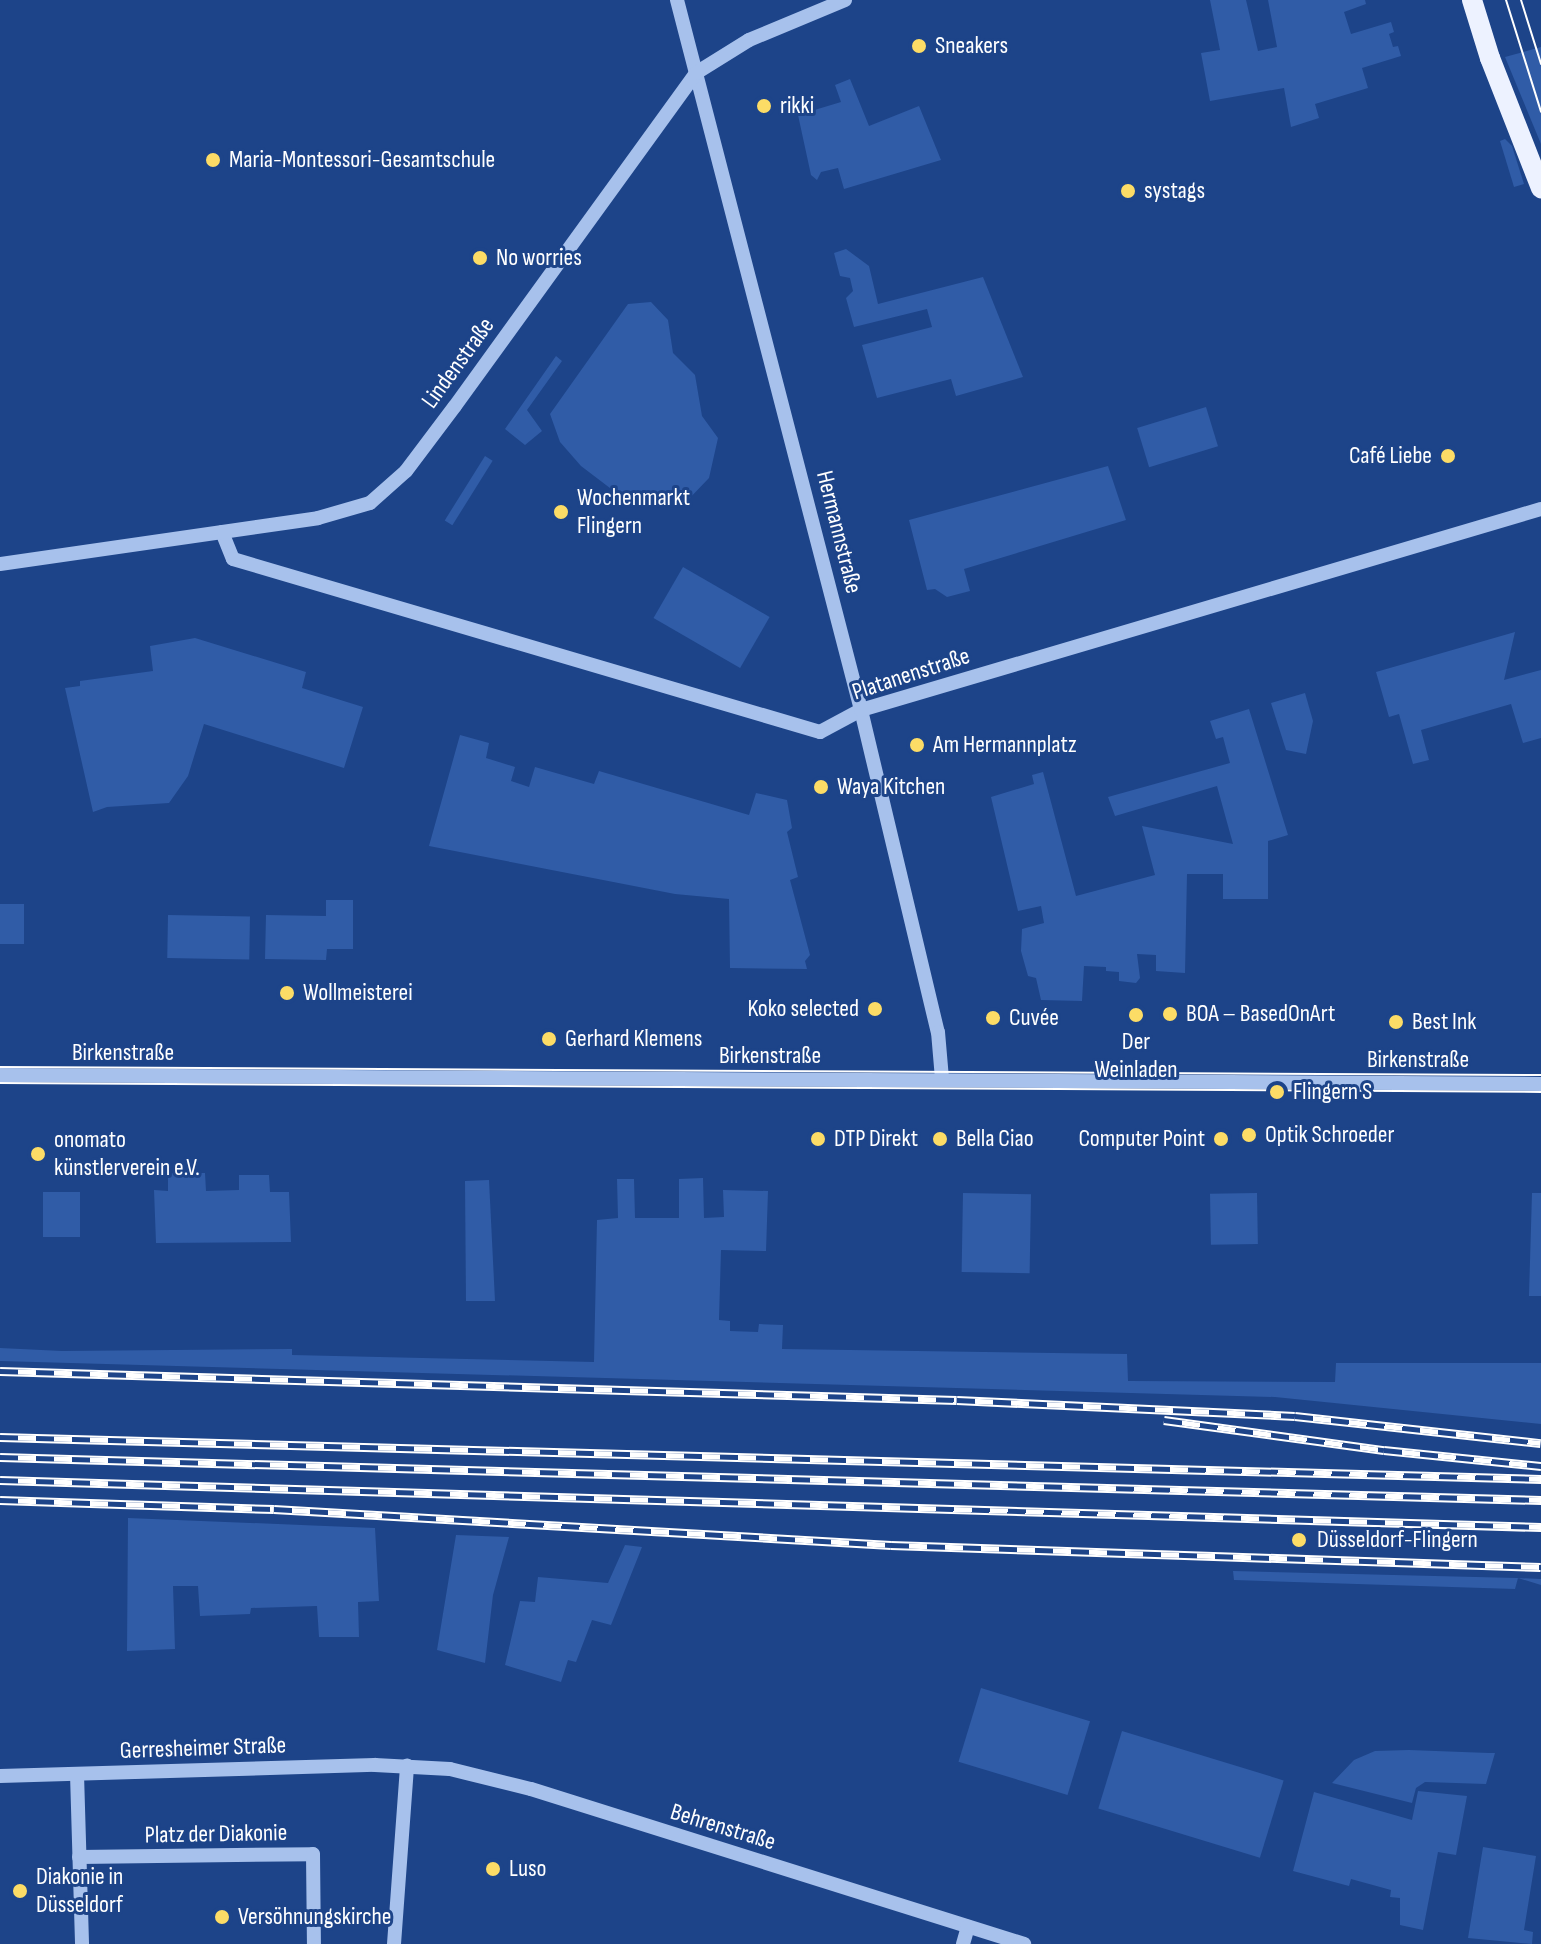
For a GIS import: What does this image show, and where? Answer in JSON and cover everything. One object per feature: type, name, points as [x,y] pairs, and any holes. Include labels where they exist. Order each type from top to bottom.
[{"type":"main road","points":[[1472,0],[1490,58],[1541,188]]},
{"type":"street","name":"Hermannstraße","points":[[677,0],[861,710],[938,1032],[942,1079]]},
{"type":"street","name":"Lindenstraße","points":[[0,564],[318,518],[370,503],[406,471],[696,73],[749,40],[845,0]]},
{"type":"street","name":"Platanenstraße","points":[[222,532],[233,559],[820,732],[861,710],[1541,509]]},
{"type":"street","name":"Birkenstraße","points":[[0,1075],[1541,1084]]},
{"type":"street","name":"Gerresheimer Straße","points":[[0,1776],[407,1765]]},
{"type":"street","points":[[394,1944],[407,1765]]},
{"type":"street","name":"Behrenstraße","points":[[407,1765],[485,1775],[1024,1944]]},
{"type":"street","points":[[77,1774],[82,1944]]},
{"type":"street","name":"Platz der Diakonie","points":[[79,1857],[313,1854],[314,1944]]},
{"type":"street","points":[[963,1944],[968,1927]]},
{"type":"shaded area","points":[[1210,0],[1246,0],[1258,51],[1277,47],[1268,0],[1365,0],[1366,4],[1344,12],[1351,34],[1391,22],[1394,32],[1389,34],[1393,47],[1398,46],[1401,56],[1362,68],[1368,88],[1315,104],[1319,118],[1291,127],[1284,88],[1210,101],[1201,53],[1220,50]]},
{"type":"shaded area","points":[[1541,47],[1541,144],[1505,57]]},
{"type":"shaded area","points":[[850,79],[869,126],[919,106],[941,160],[844,189],[838,168],[821,172],[817,180],[811,175],[798,115],[841,102],[835,85]]},
{"type":"shaded area","points":[[1505,139],[1512,146],[1524,184],[1514,187],[1500,141]]},
{"type":"shaded area","points":[[846,249],[869,266],[878,304],[983,277],[1023,377],[956,396],[951,379],[877,398],[862,345],[932,327],[927,309],[854,327],[846,298],[853,291],[850,278],[840,276],[834,253]]},
{"type":"shaded area","points":[[651,302],[668,320],[673,353],[695,375],[702,416],[718,438],[709,478],[685,503],[631,504],[581,466],[560,442],[550,414],[628,304]]},
{"type":"shaded area","points":[[556,356],[562,361],[527,410],[542,431],[525,445],[505,429]]},
{"type":"shaded area","points":[[1206,407],[1218,446],[1149,467],[1137,428]]},
{"type":"shaded area","points":[[485,456],[493,461],[452,525],[445,520]]},
{"type":"shaded area","points":[[1108,466],[1126,520],[964,569],[970,591],[947,597],[935,589],[927,590],[909,520]]},
{"type":"shaded area","points":[[683,567],[770,617],[740,668],[654,618]]},
{"type":"shaded area","points":[[1515,632],[1504,680],[1541,670],[1541,738],[1523,743],[1511,704],[1421,730],[1429,760],[1413,764],[1399,714],[1389,717],[1376,672]]},
{"type":"shaded area","points":[[195,638],[306,672],[302,688],[363,707],[344,768],[204,724],[188,776],[169,803],[107,807],[93,812],[65,688],[80,686],[80,681],[153,671],[150,646]]},
{"type":"shaded area","points":[[1305,693],[1313,721],[1306,754],[1286,750],[1271,703]]},
{"type":"shaded area","points":[[1249,709],[1288,835],[1268,841],[1268,899],[1223,899],[1223,874],[1187,874],[1185,973],[1156,971],[1156,955],[1137,954],[1140,978],[1136,983],[1119,981],[1119,972],[1106,971],[1106,967],[1084,966],[1082,1001],[1041,1000],[1036,978],[1028,976],[1021,951],[1022,929],[1044,923],[1041,906],[1018,911],[991,797],[1034,784],[1032,775],[1043,772],[1076,896],[1155,875],[1142,826],[1233,844],[1217,786],[1115,816],[1108,797],[1230,763],[1223,737],[1216,739],[1210,721]]},
{"type":"shaded area","points":[[460,735],[489,743],[486,758],[515,767],[511,781],[529,787],[535,767],[594,784],[599,771],[749,815],[756,793],[787,800],[792,828],[787,832],[798,877],[790,880],[810,955],[805,961],[807,969],[730,968],[729,899],[675,894],[429,846]]},
{"type":"shaded area","points":[[326,900],[353,900],[353,949],[327,949],[326,960],[265,959],[266,915],[326,916]]},
{"type":"shaded area","points":[[0,904],[24,904],[24,944],[0,944]]},
{"type":"shaded area","points":[[168,915],[250,916],[249,959],[167,958]]},
{"type":"shaded area","points":[[168,1173],[205,1173],[206,1191],[239,1190],[239,1175],[269,1175],[270,1192],[289,1192],[291,1242],[156,1243],[154,1190],[168,1191]]},
{"type":"shaded area","points":[[703,1178],[704,1218],[724,1217],[723,1190],[768,1191],[766,1251],[721,1250],[719,1320],[730,1321],[730,1331],[758,1332],[759,1324],[783,1325],[782,1349],[1127,1354],[1128,1381],[1335,1382],[1336,1363],[1541,1363],[1541,1424],[1275,1397],[0,1361],[0,1348],[62,1351],[292,1349],[292,1355],[594,1362],[597,1220],[618,1218],[617,1179],[634,1179],[635,1218],[679,1218],[679,1179]]},
{"type":"shaded area","points":[[489,1180],[495,1301],[466,1301],[465,1181]]},
{"type":"shaded area","points":[[43,1192],[80,1192],[80,1237],[43,1237]]},
{"type":"shaded area","points":[[963,1193],[1031,1194],[1030,1273],[962,1272]]},
{"type":"shaded area","points":[[1257,1193],[1258,1244],[1211,1245],[1210,1194]]},
{"type":"shaded area","points":[[1532,1193],[1541,1193],[1541,1296],[1529,1296]]},
{"type":"shaded area","points":[[128,1518],[375,1528],[379,1601],[358,1602],[359,1637],[319,1637],[317,1606],[251,1608],[250,1614],[200,1616],[198,1586],[173,1586],[175,1649],[127,1651]]},
{"type":"shaded area","points":[[456,1535],[509,1537],[493,1595],[485,1663],[437,1650]]},
{"type":"shaded area","points":[[625,1545],[642,1547],[611,1625],[592,1620],[576,1662],[568,1660],[561,1682],[505,1665],[520,1601],[535,1602],[538,1577],[608,1583]]},
{"type":"shaded area","points":[[1233,1571],[1518,1578],[1515,1589],[1234,1580]]},
{"type":"shaded area","points":[[1518,1578],[1541,1579],[1541,1585]]},
{"type":"shaded area","points":[[981,1688],[1090,1721],[1068,1795],[958,1762]]},
{"type":"shaded area","points":[[1122,1731],[1284,1780],[1260,1858],[1098,1808]]},
{"type":"shaded area","points":[[1375,1751],[1495,1753],[1486,1784],[1425,1782],[1416,1788],[1412,1803],[1332,1783],[1354,1760]]},
{"type":"shaded area","points":[[1418,1791],[1467,1796],[1456,1855],[1438,1852],[1423,1930],[1400,1925],[1400,1898],[1390,1897],[1391,1890],[1351,1879],[1349,1886],[1293,1871],[1314,1792],[1412,1820]]},
{"type":"shaded area","points":[[1483,1847],[1536,1856],[1524,1930],[1533,1932],[1532,1944],[1468,1938]]},
{"type":"tram line","points":[[1506,0],[1541,112]]},
{"type":"tram line","points":[[1521,0],[1541,64]]},
{"type":"tram line","points":[[0,1067],[1541,1075]]},
{"type":"tram line","points":[[0,1083],[1541,1092]]},
{"type":"railway","points":[[0,1371],[957,1400],[1295,1416],[1541,1443]]},
{"type":"railway","points":[[1164,1420],[1384,1450],[1541,1466]]},
{"type":"railway","points":[[0,1437],[1541,1479]]},
{"type":"railway","points":[[0,1457],[1541,1500]]},
{"type":"railway","points":[[0,1480],[1541,1527]]},
{"type":"railway","points":[[0,1500],[274,1509],[891,1545],[1541,1567]]},
{"type":"place","name":"Sneakers","points":[[919,46]]},
{"type":"place","name":"rikki","points":[[764,106]]},
{"type":"place","name":"Maria-Montessori-Gesamtschule","points":[[213,160]]},
{"type":"place","name":"systags","points":[[1128,191]]},
{"type":"place","name":"No worries","points":[[480,258]]},
{"type":"place","name":"Café Liebe","points":[[1448,456]]},
{"type":"place","name":"Wochenmarkt Flingern","points":[[561,512]]},
{"type":"place","name":"Am Hermannplatz","points":[[917,745]]},
{"type":"place","name":"Waya Kitchen","points":[[821,787]]},
{"type":"place","name":"Wollmeisterei","points":[[287,993]]},
{"type":"place","name":"Koko selected","points":[[875,1009]]},
{"type":"place","name":"BOA – BasedOnArt","points":[[1170,1014]]},
{"type":"place","name":"Der Weinladen","points":[[1136,1015]]},
{"type":"place","name":"Cuvée","points":[[993,1018]]},
{"type":"place","name":"Best Ink","points":[[1396,1022]]},
{"type":"place","name":"Gerhard Klemens","points":[[549,1039]]},
{"type":"place","name":"Flingern S","points":[[1277,1092]]},
{"type":"place","name":"Optik Schroeder","points":[[1249,1135]]},
{"type":"place","name":"DTP Direkt","points":[[818,1139]]},
{"type":"place","name":"Bella Ciao","points":[[940,1139]]},
{"type":"place","name":"Computer Point","points":[[1221,1139]]},
{"type":"place","name":"onomato künstlerverein e.V.","points":[[38,1154]]},
{"type":"place","name":"Düsseldorf-Flingern","points":[[1299,1540]]},
{"type":"place","name":"Luso","points":[[493,1869]]},
{"type":"place","name":"Diakonie in Düsseldorf","points":[[20,1891]]},
{"type":"place","name":"Versöhnungskirche","points":[[222,1917]]}]
